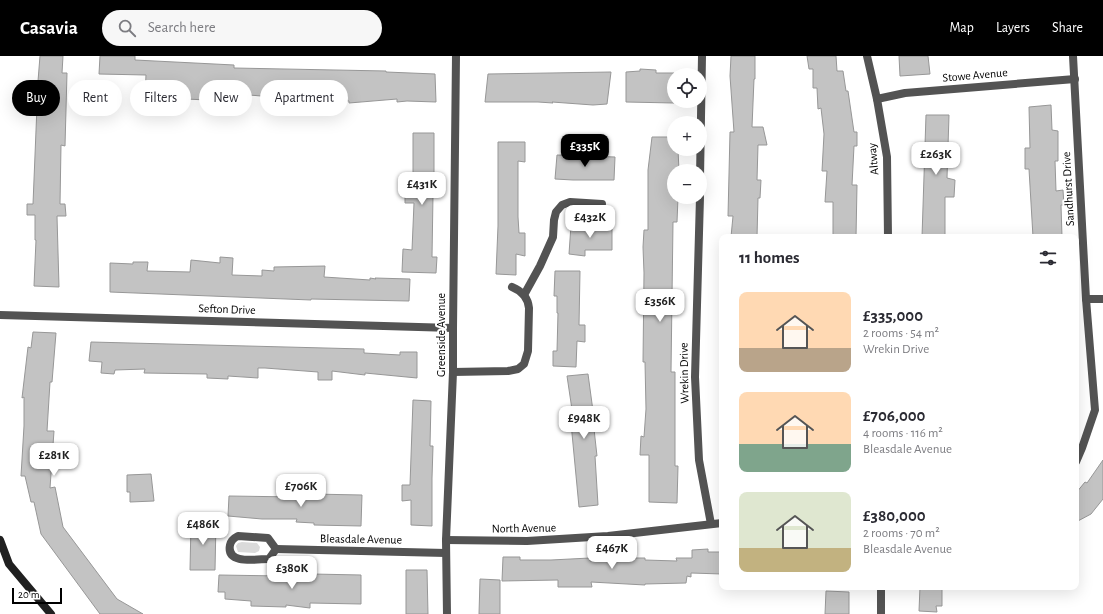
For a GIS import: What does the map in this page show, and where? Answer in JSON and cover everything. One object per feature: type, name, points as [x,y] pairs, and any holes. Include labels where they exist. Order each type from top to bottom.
[{"type":"main road","points":[[0,540],[9,564],[51,614]]},
{"type":"street","name":"Greenside Avenue","points":[[447,614],[446,540],[453,372],[456,56]]},
{"type":"street","points":[[700,164],[702,56]]},
{"type":"street","name":"Altway","points":[[867,56],[877,99],[887,157],[888,234]]},
{"type":"street","name":"Sandhurst Drive","points":[[1073,56],[1086,299],[1095,410],[1079,455]]},
{"type":"street","name":"Stowe Avenue","points":[[877,99],[905,93],[1075,79]]},
{"type":"street","points":[[524,295],[540,266],[553,237],[556,212],[562,205],[570,202],[602,204]]},
{"type":"street","name":"Wrekin Drive","points":[[700,204],[695,377],[699,460],[711,524]]},
{"type":"street","points":[[453,372],[508,371],[518,369],[524,364],[528,351],[530,308],[524,295],[519,290],[512,287]]},
{"type":"street","points":[[1086,299],[1103,299]]},
{"type":"street","name":"Sefton Drive","points":[[0,315],[453,328]]},
{"type":"street","name":"North Avenue","points":[[446,540],[527,541],[608,536],[719,524]]},
{"type":"street","points":[[238,536],[268,538],[276,549],[269,559],[241,560],[234,557],[230,551],[232,540],[238,536]]},
{"type":"street","name":"Bleasdale Avenue","points":[[276,549],[446,553]]},
{"type":"street","points":[[881,590],[881,614]]},
{"type":"shaded area","points":[[238,543],[257,543],[260,547],[259,551],[255,553],[238,552],[236,546]]},
{"type":"building","points":[[40,56],[63,56],[62,73],[67,73],[65,146],[61,145],[60,204],[65,204],[66,216],[57,216],[59,287],[34,286],[36,240],[35,215],[27,215],[27,204],[33,204],[37,116],[60,116],[60,80],[38,80]]},
{"type":"building","points":[[100,56],[135,56],[135,60],[234,65],[234,68],[386,71],[435,74],[436,102],[397,102],[397,99],[349,103],[348,80],[260,80],[260,96],[252,95],[252,80],[199,80],[199,100],[191,99],[191,80],[146,80],[146,75],[99,74]]},
{"type":"building","points":[[731,56],[755,56],[752,127],[763,127],[767,145],[758,145],[757,180],[761,180],[760,198],[758,198],[757,234],[731,234],[733,216],[728,216],[730,132],[734,132],[730,76]]},
{"type":"building","points":[[807,56],[836,56],[837,71],[843,71],[846,91],[848,91],[854,132],[857,132],[857,146],[854,146],[852,185],[857,185],[856,234],[833,234],[833,202],[825,202],[827,171],[822,171],[824,134],[821,108],[818,109],[817,88],[813,88],[813,69],[809,69]]},
{"type":"building","points":[[899,56],[928,56],[930,74],[900,76]]},
{"type":"building","points":[[640,69],[656,70],[656,73],[667,73],[667,103],[626,102],[626,72],[640,71]]},
{"type":"building","points":[[611,72],[607,104],[593,105],[552,102],[553,103],[485,102],[488,74]]},
{"type":"building","points":[[1051,105],[1052,130],[1058,131],[1058,161],[1055,161],[1056,191],[1063,190],[1064,205],[1061,205],[1062,234],[1033,234],[1029,169],[1025,169],[1025,148],[1030,148],[1029,107]]},
{"type":"building","points":[[926,115],[949,115],[947,178],[955,180],[954,197],[945,197],[945,234],[922,234]]},
{"type":"building","points":[[413,133],[434,133],[434,181],[438,181],[437,196],[433,195],[432,257],[437,257],[436,273],[402,272],[403,249],[412,250],[414,203],[405,203],[405,186],[399,184],[399,182],[413,182]]},
{"type":"building","points":[[652,137],[667,137],[667,156],[678,156],[679,164],[667,164],[667,204],[678,204],[677,222],[673,222],[671,372],[675,372],[675,466],[678,466],[677,503],[649,502],[649,455],[640,455],[641,436],[644,437],[646,409],[645,362],[643,362],[643,247],[644,230],[648,230],[648,170]]},
{"type":"building","points":[[498,142],[525,142],[525,162],[518,161],[518,217],[519,233],[525,233],[525,256],[516,254],[516,275],[496,274],[498,226]]},
{"type":"building","points":[[557,155],[615,157],[614,180],[555,179]]},
{"type":"building","points":[[571,225],[612,227],[612,250],[585,250],[585,256],[569,254]]},
{"type":"building","points":[[220,257],[233,258],[232,275],[262,276],[262,270],[274,271],[274,267],[325,266],[324,277],[370,280],[370,278],[410,279],[409,301],[311,300],[110,292],[110,263],[133,264],[133,262],[148,262],[147,271],[190,272],[191,260],[220,263]]},
{"type":"building","points":[[555,271],[580,271],[579,325],[585,325],[585,342],[577,341],[576,367],[553,366],[553,351],[557,351],[558,313],[557,296],[554,296]]},
{"type":"building","points":[[33,332],[56,333],[52,382],[50,382],[47,431],[54,431],[50,488],[55,487],[63,527],[117,599],[143,614],[100,614],[41,534],[34,502],[31,502],[25,476],[21,476],[24,426],[24,397],[22,398],[28,347],[31,348]]},
{"type":"building","points":[[91,342],[364,349],[364,353],[400,355],[400,352],[417,352],[417,378],[365,373],[365,375],[332,371],[332,380],[318,380],[318,372],[265,368],[258,368],[258,378],[228,376],[228,379],[207,378],[207,374],[144,373],[145,369],[115,370],[114,374],[101,373],[102,362],[89,361]]},
{"type":"building","points":[[588,374],[597,456],[595,456],[598,505],[579,507],[571,423],[574,423],[567,376]]},
{"type":"building","points":[[413,400],[431,401],[430,446],[433,446],[432,526],[411,525],[411,500],[402,501],[402,485],[410,485]]},
{"type":"building","points":[[1103,460],[1103,499],[1091,514],[1079,520],[1079,489],[1085,482],[1087,483]]},
{"type":"building","points":[[151,474],[154,501],[130,502],[130,492],[127,492],[127,475]]},
{"type":"building","points":[[297,489],[311,489],[311,494],[362,495],[361,526],[314,525],[314,523],[296,522],[297,519],[262,519],[228,516],[229,496],[296,497]]},
{"type":"building","points":[[216,522],[215,570],[190,570],[191,523]]},
{"type":"building","points":[[708,549],[708,552],[719,552],[719,574],[691,573],[691,577],[687,576],[686,583],[645,585],[591,582],[592,587],[558,587],[558,580],[502,581],[503,557],[520,557],[520,560],[590,558],[590,561],[629,561],[628,558],[645,558],[645,560],[677,561],[676,558],[692,558],[692,550]]},
{"type":"building","points":[[406,570],[427,570],[428,614],[406,614]]},
{"type":"building","points":[[312,574],[361,575],[361,604],[310,603],[310,608],[286,605],[286,607],[251,606],[251,601],[225,599],[225,592],[218,592],[219,575],[312,578]]},
{"type":"building","points":[[480,579],[500,580],[500,614],[479,614]]},
{"type":"building","points":[[920,590],[942,590],[942,606],[936,606],[937,612],[919,611]]},
{"type":"building","points":[[826,591],[849,592],[849,614],[825,614]]}]
